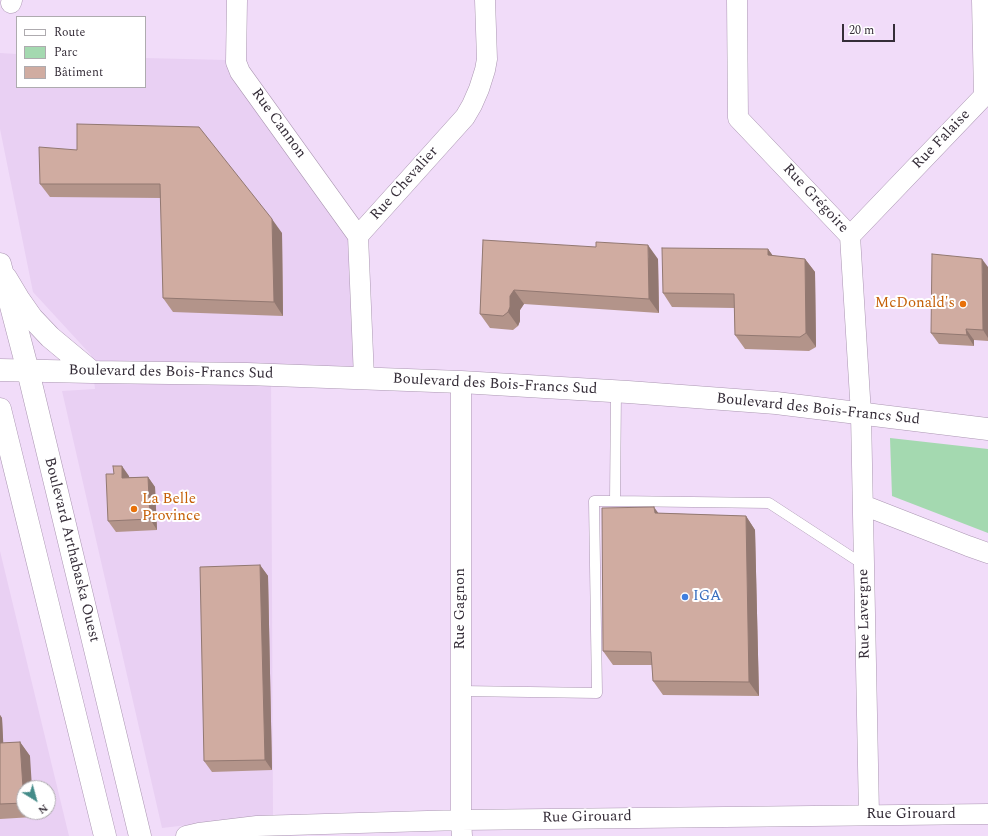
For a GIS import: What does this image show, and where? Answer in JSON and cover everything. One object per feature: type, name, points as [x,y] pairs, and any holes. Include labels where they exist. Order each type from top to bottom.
[{"type":"street","name":"Rue Cannon","points":[[237,0],[236,62],[240,72],[358,236]]},
{"type":"street","name":"Rue Chevalier","points":[[358,236],[465,117],[472,105],[485,70],[485,0]]},
{"type":"street","name":"Rue Grégoire","points":[[737,0],[738,118],[850,236],[861,414]]},
{"type":"street","name":"Rue Falaise","points":[[850,236],[986,96],[982,0]]},
{"type":"street","points":[[358,236],[364,378]]},
{"type":"street","points":[[1,266],[18,298],[32,318],[50,337],[92,372]]},
{"type":"street","name":"Boulevard Arthabaska Ouest","points":[[1,266],[28,371],[140,836]]},
{"type":"street","name":"Boulevard des Bois-Francs Sud","points":[[0,370],[247,374],[461,382],[616,391],[776,403],[988,429]]},
{"type":"street","name":"Rue Gagnon","points":[[461,382],[461,828]]},
{"type":"street","points":[[0,409],[105,836]]},
{"type":"street","name":"Rue Lavergne","points":[[861,414],[869,815]]},
{"type":"street","points":[[863,505],[988,553]]},
{"type":"street","name":"Rue Girouard","points":[[186,836],[257,826],[461,828],[869,815],[988,814]]},
{"type":"lane","points":[[615,501],[616,391]]},
{"type":"lane","points":[[461,690],[597,693],[594,501],[769,503],[864,564]]},
{"type":"shaded area","points":[[0,53],[16,54],[16,88],[146,88],[146,58],[226,60],[352,237],[355,371],[271,369],[273,815],[162,828],[62,391],[95,389],[91,355],[33,292],[0,129]]},
{"type":"shaded area","points":[[0,551],[55,780],[16,780],[16,820],[56,820],[56,782],[69,836],[0,836]]},
{"type":"green space","points":[[890,438],[988,449],[988,533],[892,496]]},
{"type":"building","points":[[77,124],[199,127],[272,219],[274,302],[163,298],[160,184],[40,184],[39,147],[77,150]]},
{"type":"building","points":[[483,240],[596,247],[596,242],[648,245],[649,299],[514,290],[510,296],[510,307],[508,312],[503,316],[480,314]]},
{"type":"building","points":[[662,248],[768,249],[768,255],[805,259],[806,333],[800,337],[735,335],[734,294],[663,293]]},
{"type":"building","name":"McDonald's","points":[[932,254],[982,259],[983,330],[966,329],[967,335],[931,333]]},
{"type":"building","points":[[113,466],[122,466],[122,478],[148,477],[150,519],[108,521],[106,474],[114,474]]},
{"type":"building","name":"IGA","points":[[654,507],[655,513],[746,516],[749,682],[653,681],[651,652],[603,651],[602,508]]},
{"type":"building","points":[[260,565],[265,760],[204,761],[200,567]]},
{"type":"building","points":[[20,742],[22,780],[16,780],[16,803],[0,804],[0,743]]},
{"type":"place","name":"McDonald's","points":[[963,304]]},
{"type":"place","name":"La Belle Province","points":[[134,509]]},
{"type":"place","name":"IGA","points":[[685,597]]}]
